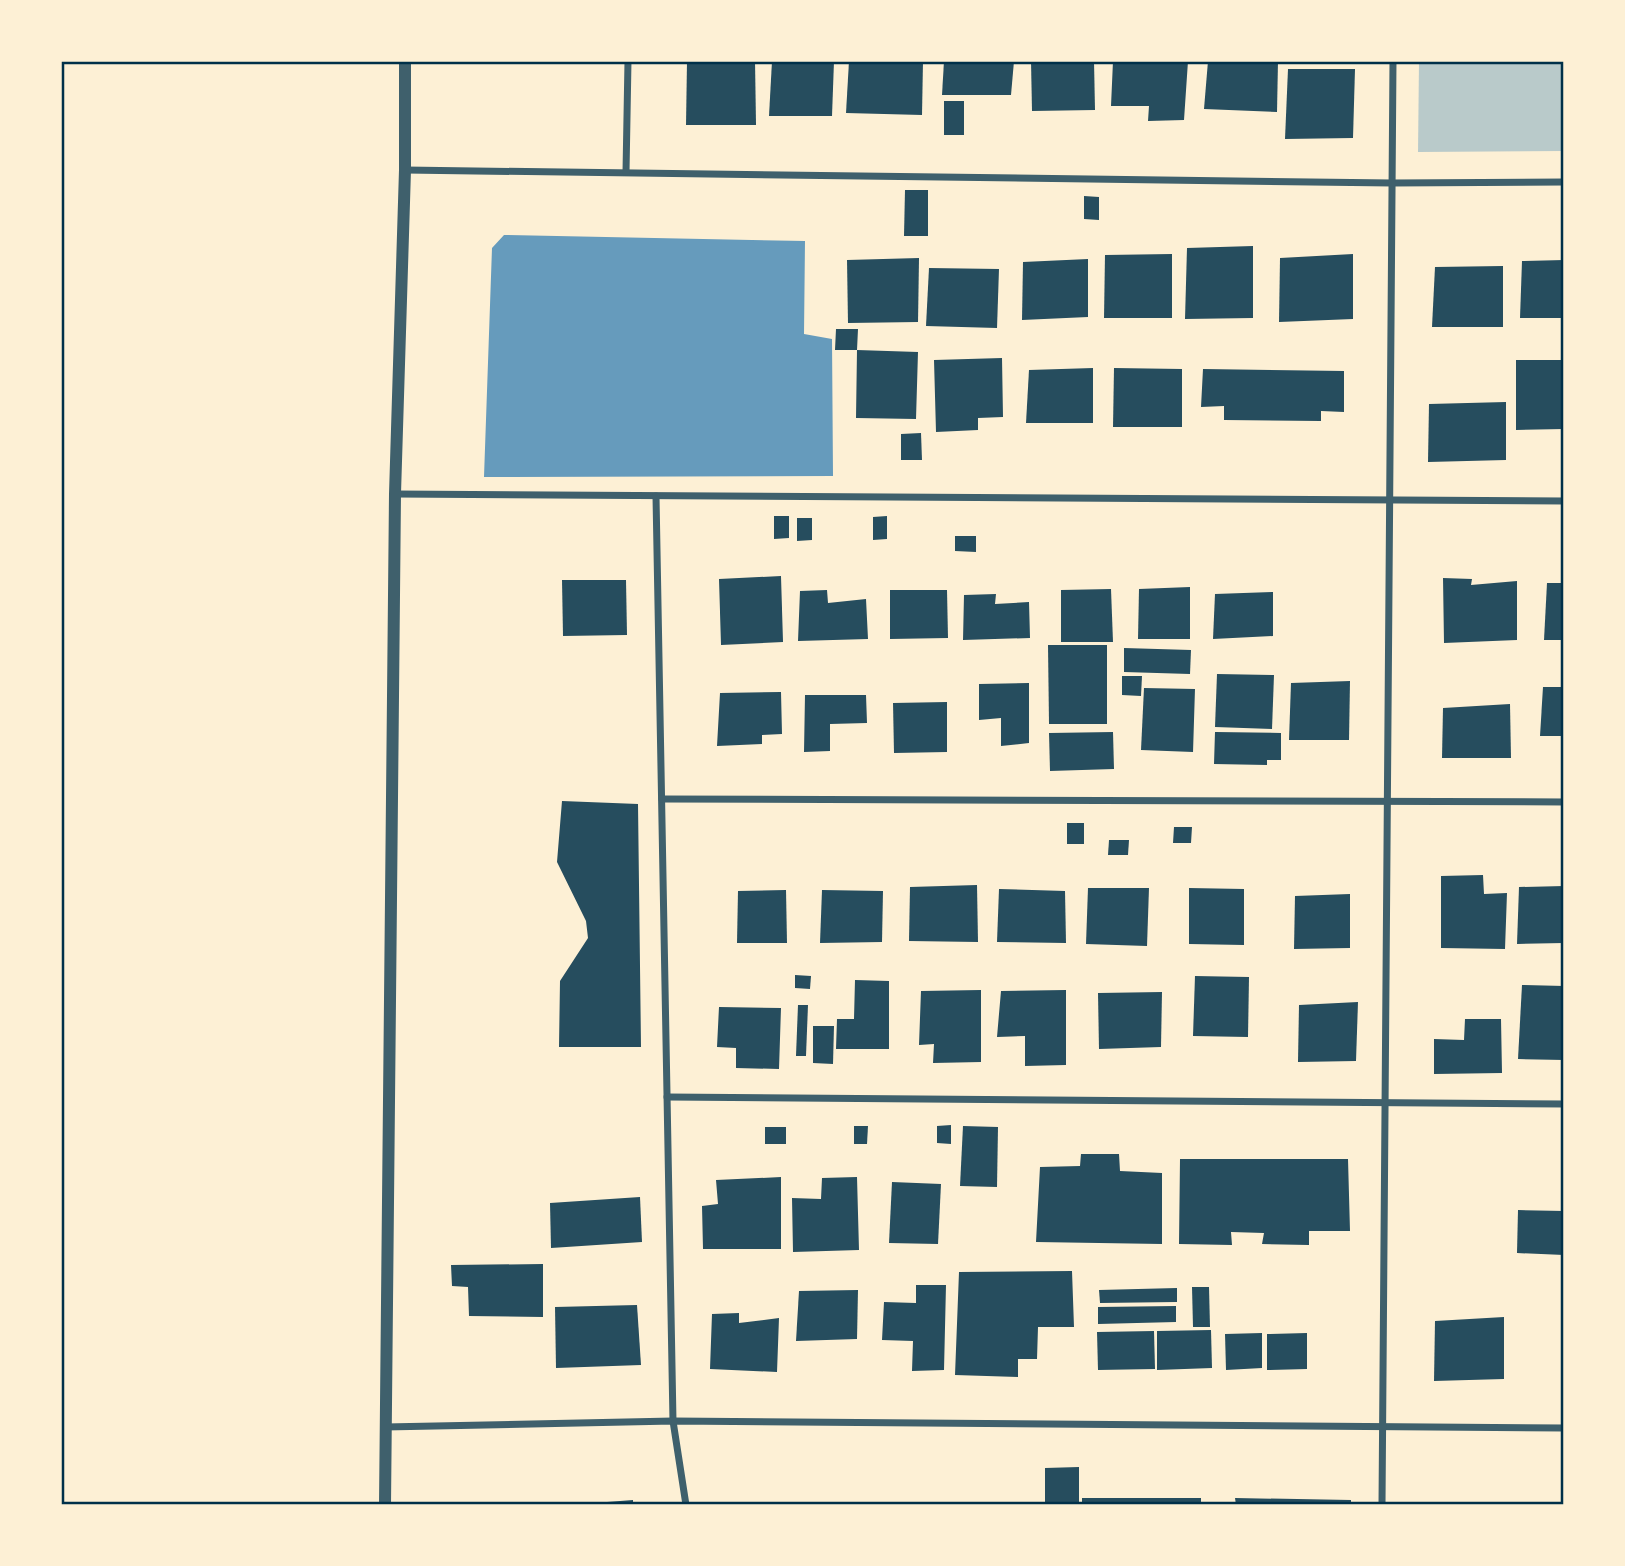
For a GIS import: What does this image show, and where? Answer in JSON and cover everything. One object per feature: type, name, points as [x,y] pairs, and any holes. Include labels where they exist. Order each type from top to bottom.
[{"type":"street","points":[[385,1505],[396,494],[405,170],[405,61]]},
{"type":"street","points":[[626,172],[628,61]]},
{"type":"street","points":[[1382,1505],[1393,61]]},
{"type":"street","points":[[405,170],[1392,183],[1564,182]]},
{"type":"street","points":[[396,494],[1564,501]]},
{"type":"street","points":[[656,496],[673,1421],[686,1505]]},
{"type":"street","points":[[662,799],[1564,802]]},
{"type":"street","points":[[667,1097],[1564,1104]]},
{"type":"street","points":[[385,1427],[673,1421],[1564,1428]]},
{"type":"shaded area","points":[[1419,61],[1564,61],[1564,151],[1418,152]]},
{"type":"water","points":[[504,235],[805,241],[804,334],[832,339],[833,476],[484,477],[492,248]]},
{"type":"building","points":[[687,61],[755,61],[756,125],[686,125]]},
{"type":"building","points":[[772,61],[834,61],[832,116],[769,116]]},
{"type":"building","points":[[849,61],[923,61],[922,115],[846,113]]},
{"type":"building","points":[[944,61],[1014,61],[1011,95],[942,95]]},
{"type":"building","points":[[1031,61],[1094,61],[1095,110],[1032,111]]},
{"type":"building","points":[[1113,61],[1188,61],[1184,120],[1148,121],[1149,106],[1111,106]]},
{"type":"building","points":[[1208,61],[1278,61],[1277,112],[1204,109]]},
{"type":"building","points":[[1288,69],[1355,69],[1353,138],[1285,139]]},
{"type":"building","points":[[944,101],[964,101],[964,135],[944,135]]},
{"type":"building","points":[[905,190],[928,190],[928,236],[904,236]]},
{"type":"building","points":[[1084,196],[1099,197],[1099,220],[1084,219]]},
{"type":"building","points":[[1253,246],[1253,318],[1185,319],[1187,248]]},
{"type":"building","points":[[1172,254],[1172,318],[1104,318],[1105,255]]},
{"type":"building","points":[[1353,254],[1353,319],[1279,322],[1280,258]]},
{"type":"building","points":[[919,258],[918,322],[848,323],[847,260]]},
{"type":"building","points":[[1088,259],[1088,317],[1022,320],[1023,262]]},
{"type":"building","points":[[1564,260],[1564,318],[1520,318],[1522,261]]},
{"type":"building","points":[[1503,266],[1503,327],[1432,327],[1435,267]]},
{"type":"building","points":[[929,268],[999,269],[997,328],[926,326]]},
{"type":"building","points":[[836,329],[858,329],[857,350],[835,350]]},
{"type":"building","points":[[857,350],[918,352],[916,419],[856,418]]},
{"type":"building","points":[[1002,358],[1003,417],[978,418],[978,430],[936,432],[934,360]]},
{"type":"building","points":[[1516,360],[1564,360],[1564,429],[1516,430]]},
{"type":"building","points":[[1093,368],[1093,423],[1026,423],[1029,370]]},
{"type":"building","points":[[1114,368],[1182,369],[1182,427],[1113,427]]},
{"type":"building","points":[[1203,369],[1344,371],[1344,412],[1321,411],[1321,421],[1224,420],[1224,406],[1201,407]]},
{"type":"building","points":[[1506,402],[1506,460],[1428,462],[1429,404]]},
{"type":"building","points":[[921,433],[922,460],[901,460],[901,434]]},
{"type":"building","points":[[774,516],[789,516],[789,538],[774,539]]},
{"type":"building","points":[[887,516],[887,539],[873,540],[873,517]]},
{"type":"building","points":[[797,518],[812,518],[812,540],[797,541]]},
{"type":"building","points":[[955,536],[976,536],[976,552],[955,551]]},
{"type":"building","points":[[781,576],[783,642],[721,645],[719,579]]},
{"type":"building","points":[[1443,578],[1472,579],[1471,585],[1517,581],[1517,640],[1444,643]]},
{"type":"building","points":[[562,580],[626,580],[627,635],[563,636]]},
{"type":"building","points":[[1547,583],[1564,583],[1564,640],[1544,640]]},
{"type":"building","points":[[1190,587],[1190,639],[1138,639],[1139,589]]},
{"type":"building","points":[[1111,589],[1113,642],[1061,642],[1061,590]]},
{"type":"building","points":[[827,590],[828,603],[866,599],[868,639],[798,641],[800,591]]},
{"type":"building","points":[[890,590],[947,590],[948,638],[890,639]]},
{"type":"building","points":[[1273,592],[1273,636],[1213,639],[1215,594]]},
{"type":"building","points":[[996,594],[995,604],[1029,602],[1030,638],[963,640],[964,595]]},
{"type":"building","points":[[1048,645],[1107,645],[1107,724],[1049,724]]},
{"type":"building","points":[[1124,648],[1191,650],[1190,674],[1124,672]]},
{"type":"building","points":[[1217,674],[1274,675],[1272,729],[1215,727]]},
{"type":"building","points":[[1122,676],[1142,676],[1141,696],[1122,695]]},
{"type":"building","points":[[1350,681],[1349,740],[1289,740],[1291,683]]},
{"type":"building","points":[[1029,683],[1029,743],[1001,746],[1001,718],[979,720],[979,684]]},
{"type":"building","points":[[1543,687],[1564,687],[1564,736],[1540,736]]},
{"type":"building","points":[[1144,688],[1195,689],[1193,752],[1141,750]]},
{"type":"building","points":[[781,692],[782,734],[762,735],[762,744],[717,746],[720,693]]},
{"type":"building","points":[[805,695],[866,695],[867,723],[830,724],[830,751],[804,752]]},
{"type":"building","points":[[947,702],[947,752],[894,753],[893,703]]},
{"type":"building","points":[[1510,704],[1511,758],[1442,758],[1443,708]]},
{"type":"building","points":[[1113,732],[1114,769],[1050,771],[1049,733]]},
{"type":"building","points":[[1215,732],[1281,733],[1281,760],[1267,760],[1267,765],[1214,764]]},
{"type":"building","points":[[562,801],[638,804],[641,1047],[559,1047],[560,981],[588,938],[586,921],[557,862]]},
{"type":"building","points":[[1067,823],[1084,823],[1084,844],[1067,844]]},
{"type":"building","points":[[1174,827],[1192,827],[1191,843],[1173,843]]},
{"type":"building","points":[[1109,840],[1129,840],[1128,855],[1108,855]]},
{"type":"building","points":[[1483,875],[1484,894],[1507,893],[1505,949],[1441,948],[1441,876]]},
{"type":"building","points":[[977,885],[978,942],[909,941],[910,887]]},
{"type":"building","points":[[1564,886],[1564,943],[1517,944],[1519,887]]},
{"type":"building","points":[[1088,888],[1149,888],[1147,946],[1086,944]]},
{"type":"building","points":[[1189,888],[1244,889],[1244,945],[1189,944]]},
{"type":"building","points":[[999,889],[1065,891],[1066,943],[997,942]]},
{"type":"building","points":[[786,890],[787,943],[737,943],[738,891]]},
{"type":"building","points":[[822,890],[883,891],[882,942],[820,943]]},
{"type":"building","points":[[1350,894],[1350,948],[1294,949],[1295,896]]},
{"type":"building","points":[[795,975],[811,976],[810,989],[795,988]]},
{"type":"building","points":[[1195,976],[1249,977],[1248,1037],[1193,1036]]},
{"type":"building","points":[[855,980],[889,981],[889,1049],[836,1049],[837,1019],[854,1019]]},
{"type":"building","points":[[1522,985],[1564,986],[1564,1060],[1518,1059]]},
{"type":"building","points":[[981,990],[981,1062],[933,1063],[934,1044],[919,1045],[921,991]]},
{"type":"building","points":[[1066,990],[1066,1065],[1025,1066],[1025,1036],[997,1037],[1001,991]]},
{"type":"building","points":[[1162,992],[1161,1047],[1099,1049],[1098,993]]},
{"type":"building","points":[[1358,1002],[1356,1061],[1298,1062],[1299,1005]]},
{"type":"building","points":[[798,1005],[808,1005],[806,1056],[796,1056]]},
{"type":"building","points":[[719,1007],[781,1008],[779,1069],[736,1068],[736,1048],[717,1047]]},
{"type":"building","points":[[1465,1019],[1501,1019],[1502,1073],[1434,1074],[1434,1039],[1464,1040]]},
{"type":"building","points":[[813,1026],[834,1026],[833,1064],[813,1063]]},
{"type":"building","points":[[951,1125],[951,1144],[937,1143],[937,1126]]},
{"type":"building","points":[[854,1126],[868,1126],[867,1144],[854,1144]]},
{"type":"building","points":[[963,1126],[998,1127],[997,1187],[960,1186]]},
{"type":"building","points":[[765,1127],[786,1127],[786,1144],[765,1144]]},
{"type":"building","points":[[1081,1154],[1119,1154],[1120,1171],[1162,1173],[1162,1244],[1036,1242],[1040,1167],[1080,1166]]},
{"type":"building","points":[[1180,1159],[1348,1159],[1350,1231],[1309,1231],[1309,1245],[1262,1244],[1264,1233],[1231,1232],[1232,1245],[1179,1244]]},
{"type":"building","points":[[781,1177],[781,1249],[703,1249],[702,1206],[718,1204],[716,1180]]},
{"type":"building","points":[[857,1177],[859,1250],[793,1252],[792,1198],[821,1199],[822,1178]]},
{"type":"building","points":[[892,1182],[941,1184],[938,1244],[889,1243]]},
{"type":"building","points":[[640,1197],[642,1242],[551,1248],[550,1203]]},
{"type":"building","points":[[1518,1210],[1564,1211],[1564,1255],[1517,1253]]},
{"type":"building","points":[[543,1264],[543,1317],[469,1316],[468,1287],[452,1286],[451,1265]]},
{"type":"building","points":[[1072,1271],[1074,1327],[1038,1327],[1037,1359],[1018,1359],[1018,1377],[955,1375],[959,1272]]},
{"type":"building","points":[[916,1285],[946,1285],[944,1370],[912,1371],[913,1341],[882,1340],[884,1302],[916,1303]]},
{"type":"building","points":[[1192,1287],[1209,1287],[1210,1327],[1193,1327]]},
{"type":"building","points":[[1177,1288],[1177,1302],[1100,1303],[1099,1290]]},
{"type":"building","points":[[858,1290],[857,1339],[796,1341],[799,1291]]},
{"type":"building","points":[[637,1305],[641,1365],[556,1368],[555,1307]]},
{"type":"building","points":[[1176,1306],[1176,1322],[1098,1324],[1098,1307]]},
{"type":"building","points":[[739,1313],[739,1323],[779,1318],[777,1372],[710,1369],[712,1314]]},
{"type":"building","points":[[1504,1317],[1504,1379],[1434,1381],[1435,1321]]},
{"type":"building","points":[[1211,1330],[1212,1368],[1157,1370],[1157,1331]]},
{"type":"building","points":[[1154,1331],[1155,1369],[1098,1370],[1097,1332]]},
{"type":"building","points":[[1262,1333],[1262,1368],[1226,1370],[1225,1334]]},
{"type":"building","points":[[1307,1333],[1307,1369],[1267,1370],[1267,1334]]},
{"type":"building","points":[[1079,1467],[1079,1505],[1045,1505],[1045,1468]]},
{"type":"building","points":[[1082,1498],[1201,1498],[1201,1505],[1082,1505]]},
{"type":"building","points":[[1235,1498],[1351,1500],[1351,1505],[1236,1505]]},
{"type":"building","points":[[633,1500],[633,1505],[594,1505],[594,1503]]}]
